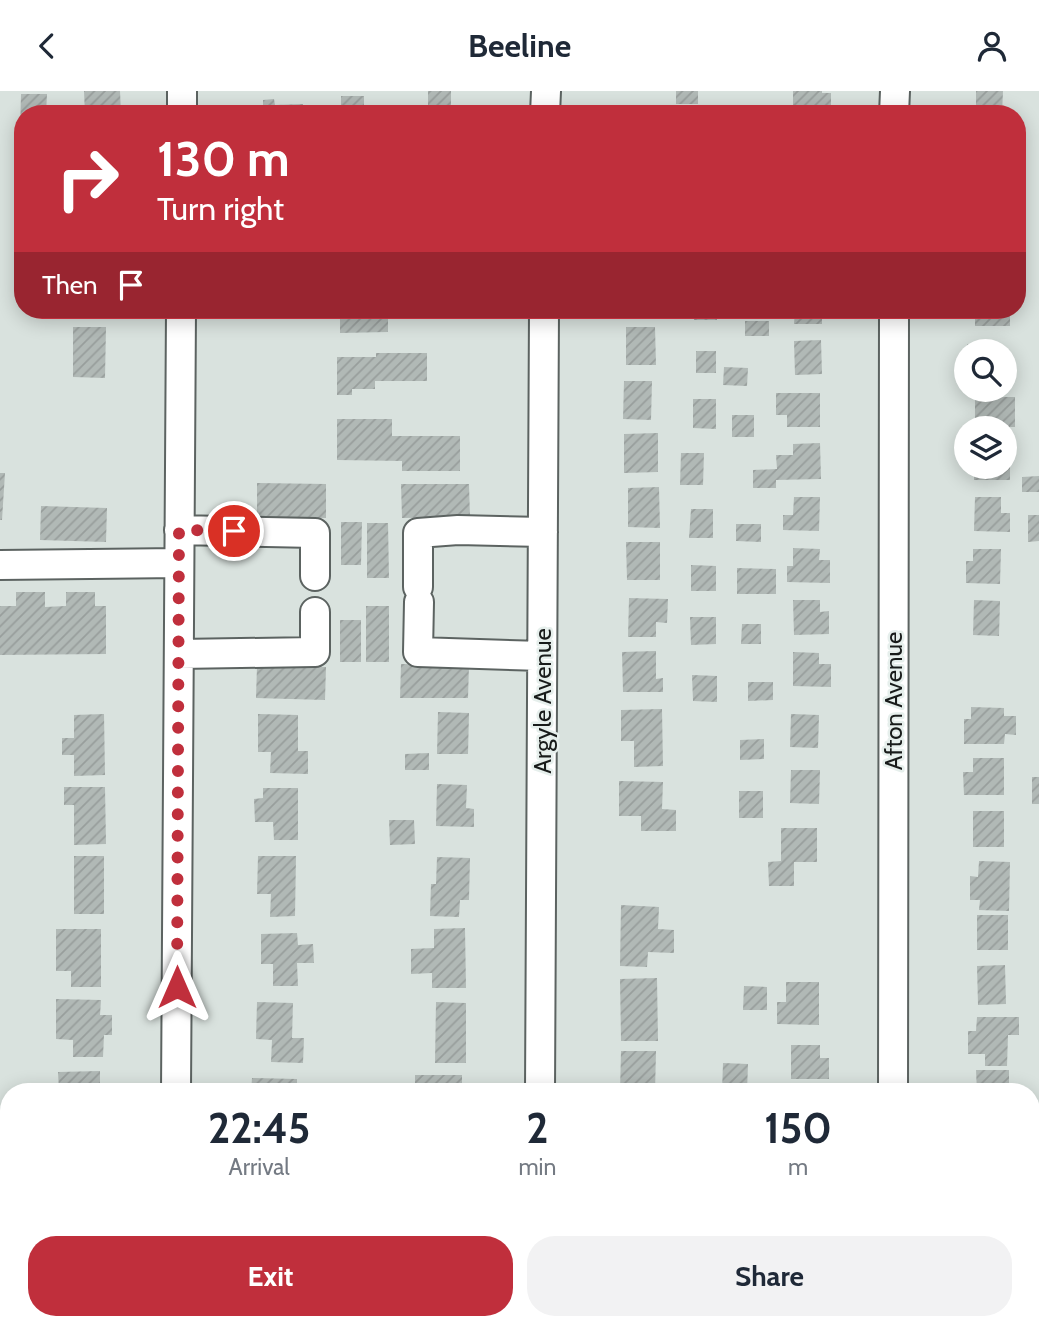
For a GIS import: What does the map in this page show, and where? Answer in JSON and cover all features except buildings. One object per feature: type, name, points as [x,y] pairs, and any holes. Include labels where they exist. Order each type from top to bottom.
[{"type":"street","points":[[176,1083],[181,319]]},
{"type":"street","name":"Argyle Avenue","points":[[540,1083],[544,319]]},
{"type":"street","name":"Afton Avenue","points":[[893,1083],[894,319]]},
{"type":"street","points":[[179,530],[315,533],[315,576]]},
{"type":"street","points":[[542,656],[418,652],[418,533],[458,530],[543,531]]},
{"type":"street","points":[[0,565],[179,563]]},
{"type":"street","points":[[179,654],[315,652],[315,612]]},
{"type":"route","points":[[177,987],[179,530],[234,531]]}]
